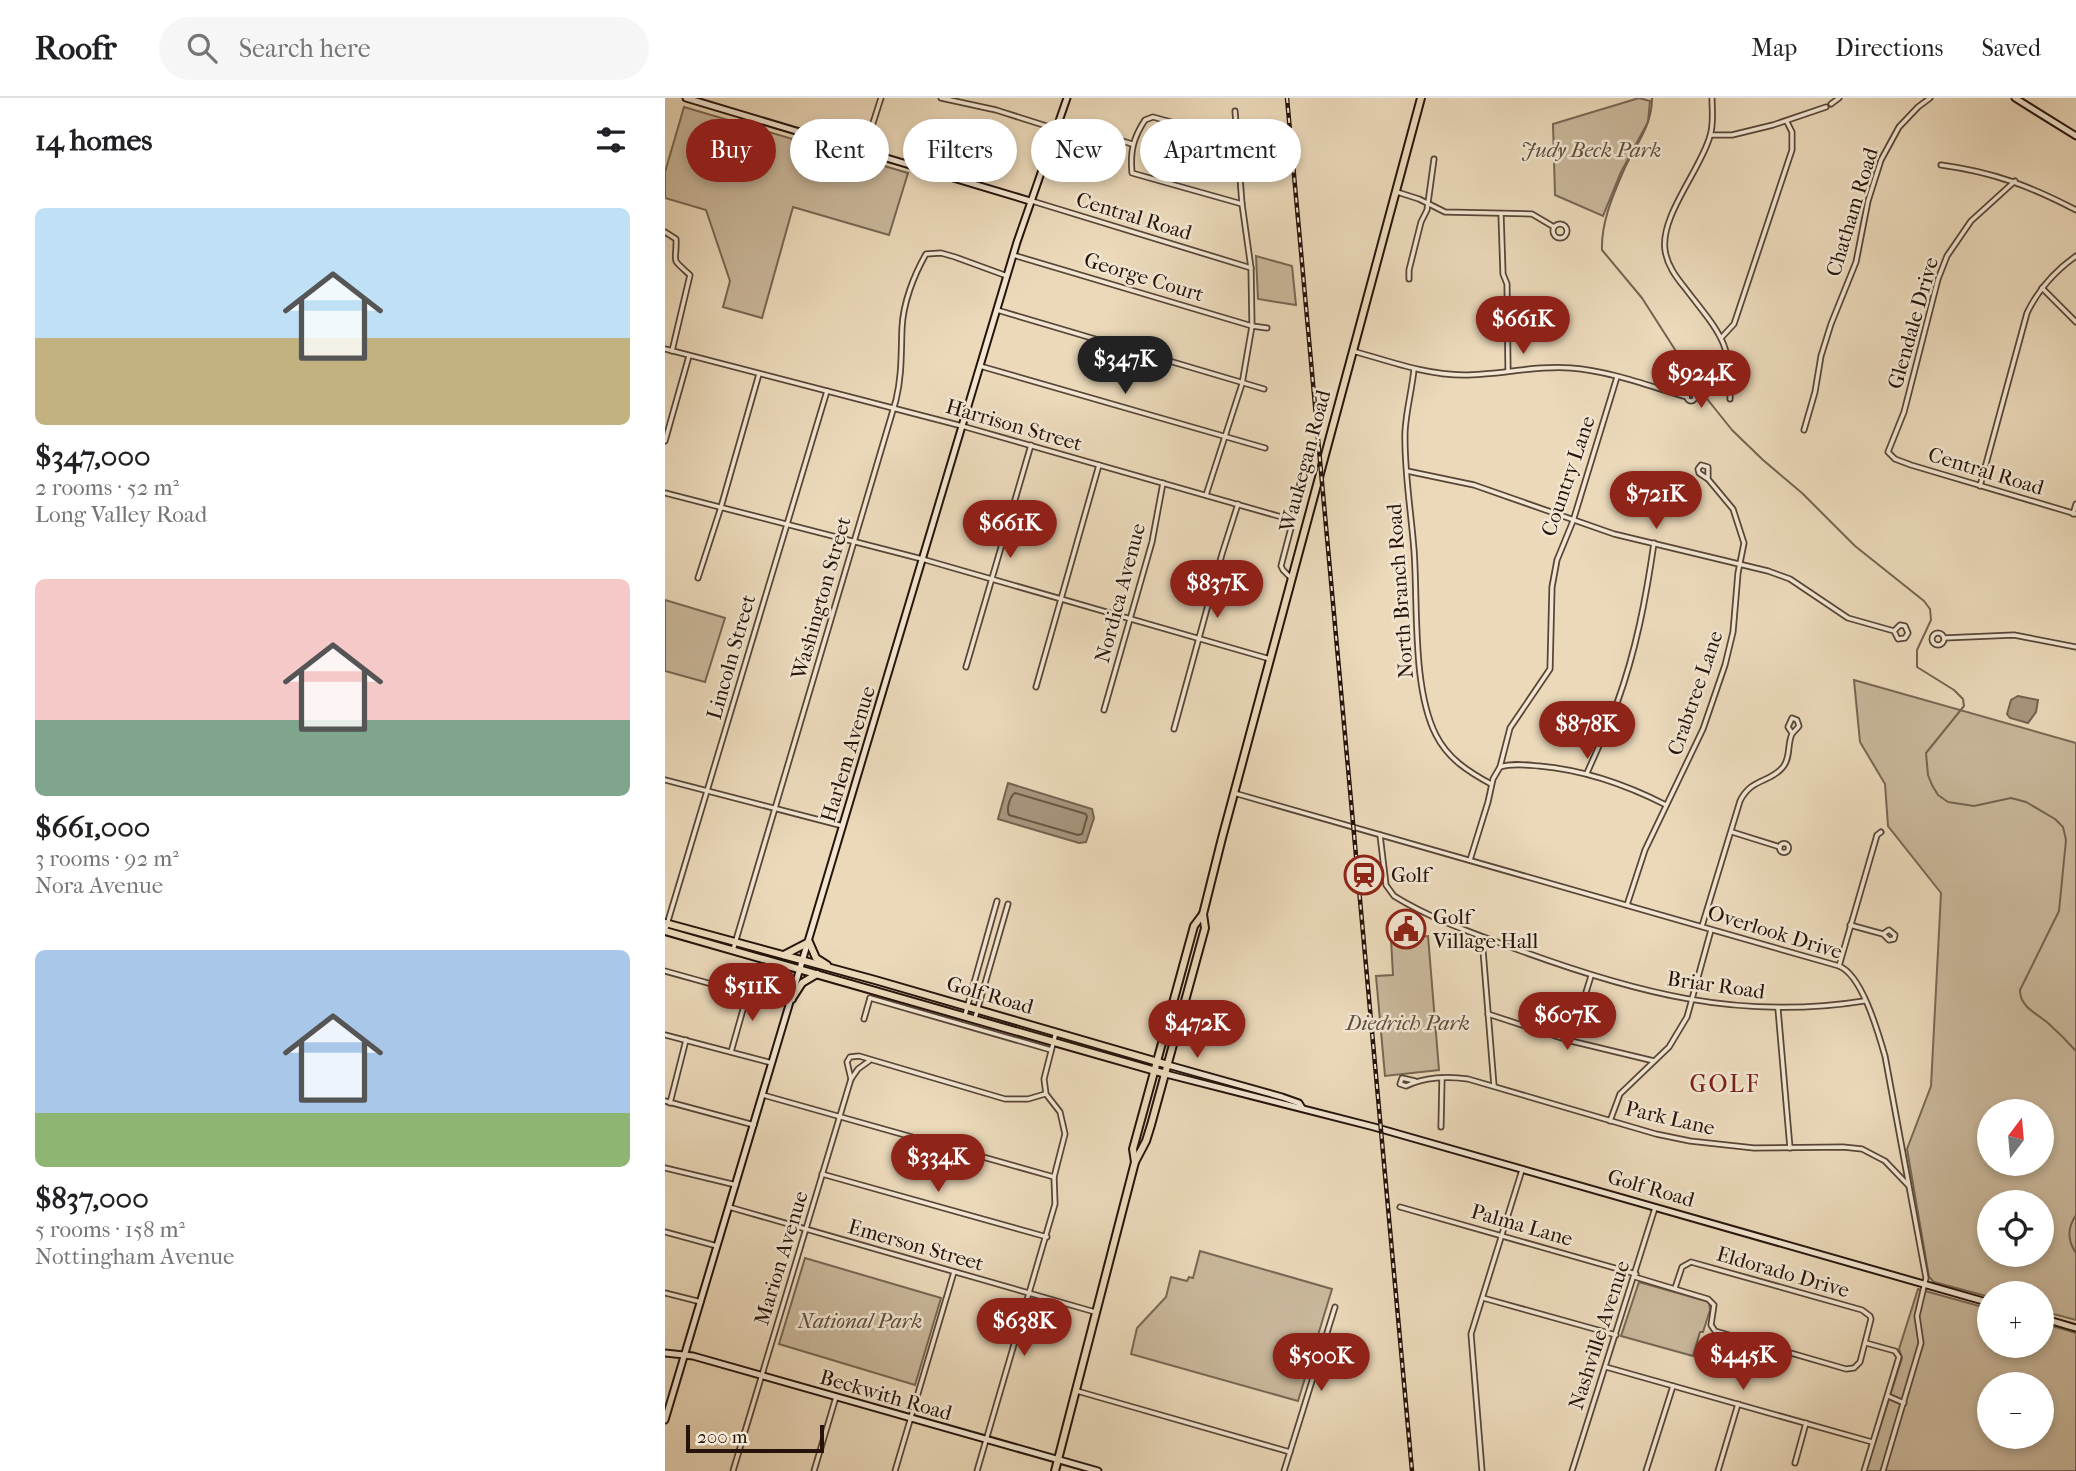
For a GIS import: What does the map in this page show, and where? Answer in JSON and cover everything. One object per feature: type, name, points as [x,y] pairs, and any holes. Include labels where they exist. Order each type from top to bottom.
[{"type":"main road","name":"Central Road","points":[[688,98],[790,129]]},
{"type":"main road","name":"Harlem Avenue","points":[[1060,119],[1067,98]]},
{"type":"main road","name":"Waukegan Road","points":[[1135,1162],[1133,1149],[1156,1061],[1194,926],[1203,914],[1420,98]]},
{"type":"main road","points":[[2018,99],[2076,135]]},
{"type":"main road","name":"Central Road","points":[[889,159],[1030,201]]},
{"type":"main road","name":"Harlem Avenue","points":[[665,1420],[1037,182]]},
{"type":"main road","name":"Waukegan Road","points":[[1135,1162],[1146,1141],[1166,1074],[1205,928],[1203,914]]},
{"type":"main road","name":"Golf Road","points":[[666,927],[734,946],[782,955],[977,1009],[1282,1097],[1299,1103],[1302,1108]]},
{"type":"main road","points":[[782,955],[809,942],[816,958],[832,969]]},
{"type":"main road","name":"Golf Road","points":[[734,946],[772,961],[975,1017],[1166,1074],[1295,1109],[1302,1108],[1977,1299]]},
{"type":"main road","points":[[772,961],[785,970],[790,978],[792,999]]},
{"type":"main road","points":[[792,999],[801,983],[818,974]]},
{"type":"main road","points":[[1055,1471],[1135,1162]]},
{"type":"main road","points":[[2054,1322],[2076,1328]]},
{"type":"main road","name":"Beckwith Road","points":[[665,1353],[684,1355],[762,1376],[1098,1471]]},
{"type":"street","points":[[874,119],[881,98]]},
{"type":"street","points":[[941,98],[1031,121]]},
{"type":"street","points":[[1711,98],[1711,135],[1672,216],[1665,236],[1665,251],[1674,274],[1722,337],[1730,369],[1730,399]]},
{"type":"street","points":[[1831,104],[1839,98]]},
{"type":"street","name":"Chatham Road","points":[[1804,430],[1825,342],[1856,262],[1868,201],[1881,160],[1899,127],[1930,98]]},
{"type":"street","points":[[1711,135],[1732,135],[1787,122],[1826,107]]},
{"type":"street","points":[[1235,111],[1235,119]]},
{"type":"street","points":[[1722,337],[1734,324],[1792,150],[1793,137],[1787,122]]},
{"type":"street","points":[[1140,129],[1132,144],[1132,173],[1242,204]]},
{"type":"street","points":[[1126,142],[1132,144]]},
{"type":"street","points":[[1409,279],[1421,222],[1427,214],[1434,159]]},
{"type":"street","points":[[1941,165],[1985,172],[2015,181],[2076,210]]},
{"type":"street","name":"Glendale Drive","points":[[1888,454],[1904,412],[1938,279],[1947,258],[1971,221],[2015,181]]},
{"type":"street","points":[[1206,495],[1242,384],[1252,326],[1251,268],[1240,182]]},
{"type":"street","points":[[1396,192],[1428,202],[1445,212],[1532,214],[1555,227]]},
{"type":"street","name":"Central Road","points":[[1030,201],[1251,268]]},
{"type":"street","points":[[1501,214],[1503,274],[1507,284],[1508,370]]},
{"type":"street","points":[[665,232],[676,239],[673,259],[675,263],[690,275],[672,351]]},
{"type":"street","name":"Washington Street","points":[[734,946],[894,408],[903,359],[902,326],[913,278],[926,254],[941,253],[1007,276]]},
{"type":"street","name":"George Court","points":[[1013,255],[1252,326],[1267,328]]},
{"type":"street","points":[[1980,485],[2023,323],[2031,303],[2042,288],[2076,256]]},
{"type":"street","points":[[2042,288],[2076,322]]},
{"type":"street","points":[[997,310],[1264,389]]},
{"type":"street","name":"Harrison Street","points":[[665,349],[962,426],[1285,518],[1291,522],[1291,528],[1281,566],[1292,578]]},
{"type":"street","points":[[1353,351],[1414,369],[1459,375],[1543,367],[1571,368],[1617,377],[1687,397]]},
{"type":"street","points":[[665,441],[689,356]]},
{"type":"street","points":[[980,366],[1226,439],[1265,448]]},
{"type":"street","name":"North Branch Road","points":[[1414,369],[1405,432],[1420,663],[1430,720],[1447,752],[1458,764],[1491,784]]},
{"type":"street","points":[[698,578],[759,374]]},
{"type":"street","name":"Country Lane","points":[[1470,860],[1491,784],[1500,767],[1510,729],[1550,669],[1554,573],[1561,546],[1573,521],[1617,377]]},
{"type":"street","name":"Lincoln Street","points":[[666,927],[827,391]]},
{"type":"street","points":[[966,667],[1031,445]]},
{"type":"street","name":"Central Road","points":[[1888,454],[1895,459],[2075,514]]},
{"type":"street","points":[[1036,687],[1099,465]]},
{"type":"street","points":[[1407,471],[1486,489],[1573,521],[1740,563],[1790,579],[1853,621],[1894,631],[1898,639],[1903,639],[1908,630],[1903,625],[1896,627],[1894,631]]},
{"type":"street","name":"Crabtree Lane","points":[[1627,905],[1645,850],[1693,754],[1725,666],[1734,625],[1744,543],[1733,509],[1708,479]]},
{"type":"street","name":"Nordica Avenue","points":[[1104,710],[1155,531],[1164,483]]},
{"type":"street","points":[[665,493],[922,559],[1270,659]]},
{"type":"street","points":[[1174,729],[1238,504]]},
{"type":"street","points":[[2075,514],[2076,504]]},
{"type":"street","points":[[1587,773],[1630,665],[1654,543]]},
{"type":"street","points":[[1944,638],[2014,635],[2076,647]]},
{"type":"street","points":[[1702,926],[1740,801],[1747,790],[1784,766],[1792,733]]},
{"type":"street","points":[[1500,767],[1529,766],[1587,773],[1666,804]]},
{"type":"street","points":[[665,780],[843,826]]},
{"type":"street","name":"Overlook Drive","points":[[1234,793],[1702,926],[1839,966],[1851,973],[1885,1056],[1926,1279],[1917,1316],[1921,1343],[1883,1471]]},
{"type":"street","points":[[1731,832],[1780,847]]},
{"type":"street","points":[[1839,966],[1877,835],[1881,832]]},
{"type":"street","name":"Briar Road","points":[[1380,835],[1385,885],[1390,893],[1482,937],[1591,975],[1692,1000],[1737,1006],[1778,1009],[1826,1007],[1864,1000]]},
{"type":"street","points":[[965,1015],[997,901]]},
{"type":"street","points":[[975,1017],[1008,904]]},
{"type":"street","points":[[1850,925],[1883,934]]},
{"type":"street","points":[[1610,1121],[1621,1094],[1661,1056],[1688,1017],[1711,929]]},
{"type":"street","points":[[1482,937],[1494,1086]]},
{"type":"street","points":[[665,971],[733,990],[749,987],[754,992],[753,1000],[744,1006],[731,1052]]},
{"type":"street","points":[[1571,1041],[1591,975]]},
{"type":"street","points":[[864,1019],[872,989]]},
{"type":"street","points":[[733,990],[744,1006]]},
{"type":"street","points":[[870,998],[1051,1050]]},
{"type":"street","points":[[1778,1009],[1790,1148]]},
{"type":"street","points":[[1488,1014],[1571,1041],[1654,1061]]},
{"type":"street","points":[[977,1471],[1055,1203],[1054,1177],[1065,1134],[1060,1112],[1046,1094],[1044,1079],[1056,1032]]},
{"type":"street","points":[[665,1035],[772,1063]]},
{"type":"street","points":[[686,1040],[668,1102],[754,1125]]},
{"type":"street","points":[[851,1079],[847,1062],[850,1057],[859,1056],[1005,1099],[1028,1099],[1046,1094]]},
{"type":"street","name":"Marion Avenue","points":[[733,1471],[851,1079],[858,1069],[869,1061]]},
{"type":"street","points":[[1441,1128],[1442,1078]]},
{"type":"street","name":"Park Lane","points":[[1415,1081],[1458,1078],[1656,1134],[1710,1145],[1863,1149],[1885,1161],[1909,1186]]},
{"type":"street","points":[[763,1095],[1054,1177]]},
{"type":"street","points":[[665,1168],[736,1185]]},
{"type":"street","points":[[1482,1471],[1471,1340],[1522,1170]]},
{"type":"street","points":[[822,1174],[1047,1237]]},
{"type":"street","name":"Palma Lane","points":[[1400,1207],[1635,1275],[1712,1301],[1715,1310],[1711,1327],[1733,1337],[1846,1369],[1858,1365],[1866,1343]]},
{"type":"street","name":"Emerson Street","points":[[729,1208],[1095,1312]]},
{"type":"street","name":"Nashville Avenue","points":[[1572,1471],[1655,1208]]},
{"type":"street","points":[[665,1232],[717,1246]]},
{"type":"street","name":"Eldorado Drive","points":[[1675,1288],[1682,1267],[1691,1262],[1862,1310],[1871,1320],[1866,1343]]},
{"type":"street","points":[[895,1471],[954,1272]]},
{"type":"street","points":[[665,1293],[701,1302]]},
{"type":"street","points":[[1483,1297],[1616,1335]]},
{"type":"street","points":[[1284,1471],[1335,1307]]},
{"type":"street","points":[[1864,1471],[1899,1361],[1895,1351],[1866,1343]]},
{"type":"street","points":[[1606,1367],[1872,1442]]},
{"type":"street","points":[[1646,1471],[1673,1385]]},
{"type":"street","points":[[1075,1391],[1290,1452]]},
{"type":"street","points":[[1888,1396],[1904,1403]]},
{"type":"street","points":[[814,1471],[836,1397]]},
{"type":"street","points":[[1718,1471],[1738,1404]]},
{"type":"street","points":[[1795,1463],[1807,1423]]},
{"type":"green space","name":"Judy Beck Park","points":[[1639,98],[1650,101],[1648,122],[1621,172],[1603,216],[1555,195],[1553,124]]},
{"type":"green space","points":[[684,107],[725,119],[686,119],[686,182],[776,182],[776,134],[790,138],[790,182],[889,182],[889,167],[903,172],[903,182],[905,182],[889,235],[793,207],[762,318],[723,307],[730,281],[706,210],[665,198],[665,172]]},
{"type":"green space","points":[[1256,256],[1292,266],[1296,305],[1258,299]]},
{"type":"green space","points":[[665,600],[725,618],[705,682],[665,671]]},
{"type":"green space","points":[[1854,680],[2076,743],[2076,1320],[2054,1314],[2054,1281],[1977,1281],[1977,1294],[1934,1282],[1929,1277],[1907,1149],[1931,1086],[1941,893],[1888,826],[1885,784],[1860,742]]},
{"type":"green space","name":"Diedrich Park","points":[[1428,936],[1439,1070],[1385,1076],[1376,976],[1393,975],[1391,939]]},
{"type":"green space","points":[[1200,1251],[1332,1289],[1298,1401],[1131,1354],[1137,1328],[1166,1297],[1171,1277],[1187,1281],[1189,1277],[1193,1278]]},
{"type":"green space","name":"National Park","points":[[805,1258],[941,1298],[915,1385],[779,1344]]},
{"type":"green space","points":[[1639,1282],[1709,1302],[1710,1310],[1693,1356],[1621,1336]]},
{"type":"green space","points":[[1918,1289],[1977,1305],[1977,1358],[2054,1358],[2054,1327],[2076,1333],[2076,1471],[1866,1471],[1902,1358],[1899,1349]]},
{"type":"water","points":[[2018,696],[2038,700],[2036,712],[2028,723],[2010,718],[2007,714],[2011,700]]},
{"type":"water","points":[[1008,783],[1092,809],[1094,818],[1086,842],[1079,843],[998,819]]},
{"type":"waterway","points":[[1652,98],[1646,128],[1623,172],[1608,211],[1602,250],[1642,298],[1704,395],[1732,430],[1802,493],[1855,546],[1924,601],[1930,609],[1931,620],[1917,650],[1917,667],[1954,690],[1963,699],[1964,706],[1926,753],[1928,775],[1938,795],[1948,802],[1974,806],[2011,798],[2026,802],[2055,819],[2063,827],[2066,840],[2059,911],[2020,990],[2026,1005],[2076,1051]]},
{"type":"waterway","points":[[2076,1215],[2069,1234],[2076,1253]]},
{"type":"railway","points":[[1287,98],[1412,1471]]},
{"type":"place","name":"Golf","points":[[1364,875]]},
{"type":"place","name":"Golf Village Hall","points":[[1406,929]]},
{"type":"district","name":"GOLF","points":[[1725,1084]]}]
